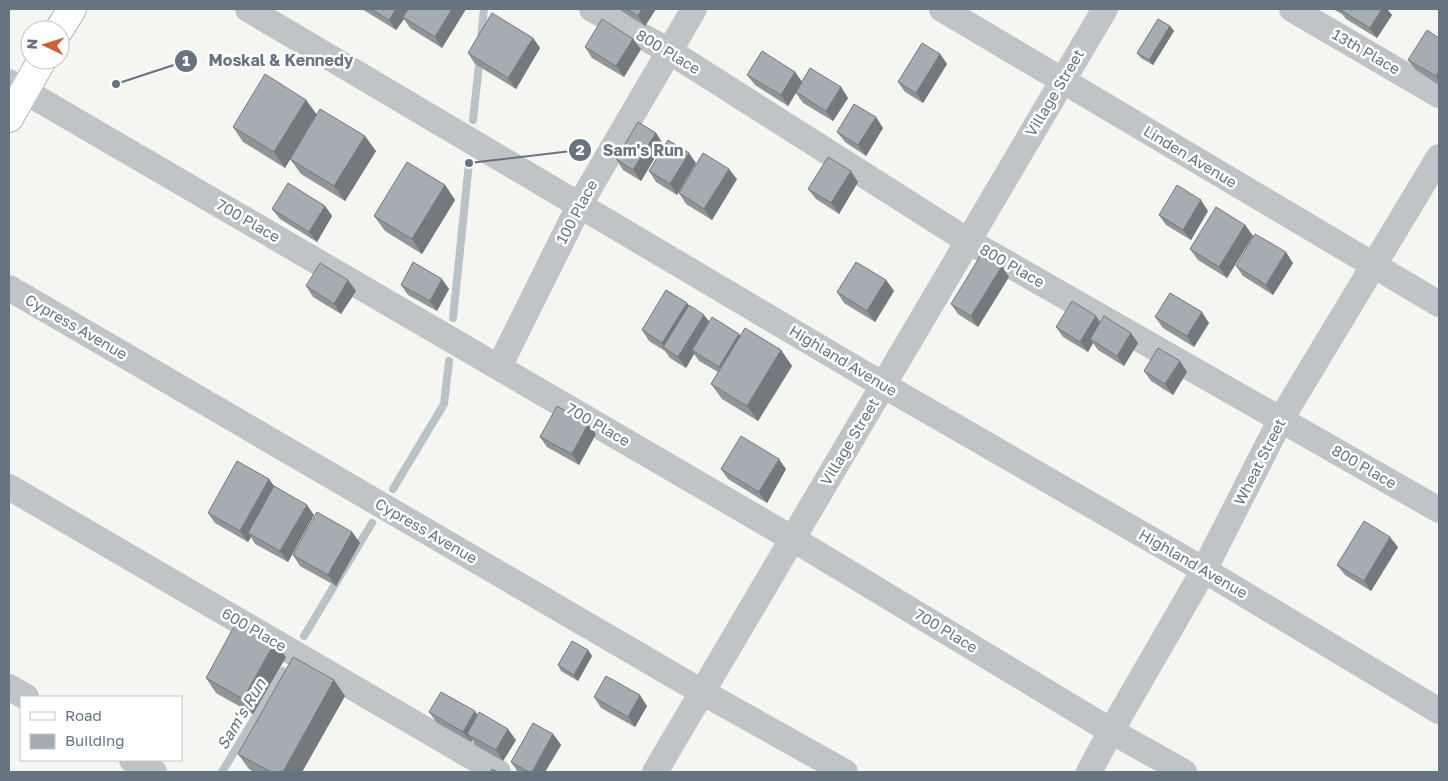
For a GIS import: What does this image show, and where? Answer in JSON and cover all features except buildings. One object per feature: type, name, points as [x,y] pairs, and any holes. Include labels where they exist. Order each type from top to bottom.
[{"type":"main road","points":[[65,20],[72,9]]},
{"type":"main road","points":[[9,118],[17,86],[32,70]]},
{"type":"street","name":"Highland Avenue","points":[[248,9],[883,385],[1204,570],[1439,711]]},
{"type":"street","name":"800 Place","points":[[592,9],[669,51],[968,241],[1439,510]]},
{"type":"street","name":"100 Place","points":[[499,367],[580,204],[694,9]]},
{"type":"street","name":"Linden Avenue","points":[[942,9],[1439,304]]},
{"type":"street","name":"Village Street","points":[[655,772],[1105,9]]},
{"type":"street","name":"13th Place","points":[[1292,9],[1439,95]]},
{"type":"street","name":"700 Place","points":[[17,86],[793,539],[1111,731],[1184,772]]},
{"type":"street","name":"Wheat Street","points":[[1089,772],[1204,570],[1281,419],[1439,157]]},
{"type":"street","name":"Cypress Avenue","points":[[9,288],[702,692],[845,772]]},
{"type":"street","name":"600 Place","points":[[9,487],[498,772]]},
{"type":"street","points":[[9,687],[24,696]]},
{"type":"street","points":[[134,761],[154,772]]},
{"type":"waterway","name":"Sam's Run","points":[[481,39],[484,9]]},
{"type":"waterway","name":"Sam's Run","points":[[473,120],[480,56]]},
{"type":"waterway","name":"Sam's Run","points":[[453,318],[469,163]]},
{"type":"waterway","name":"Sam's Run","points":[[393,489],[444,404],[449,361]]},
{"type":"waterway","name":"Sam's Run","points":[[304,636],[372,523]]},
{"type":"waterway","name":"Sam's Run","points":[[222,772],[283,671]]},
{"type":"place","name":"Moskal & Kennedy","points":[[116,84]]},
{"type":"place","name":"Sam's Run","points":[[469,163]]}]
